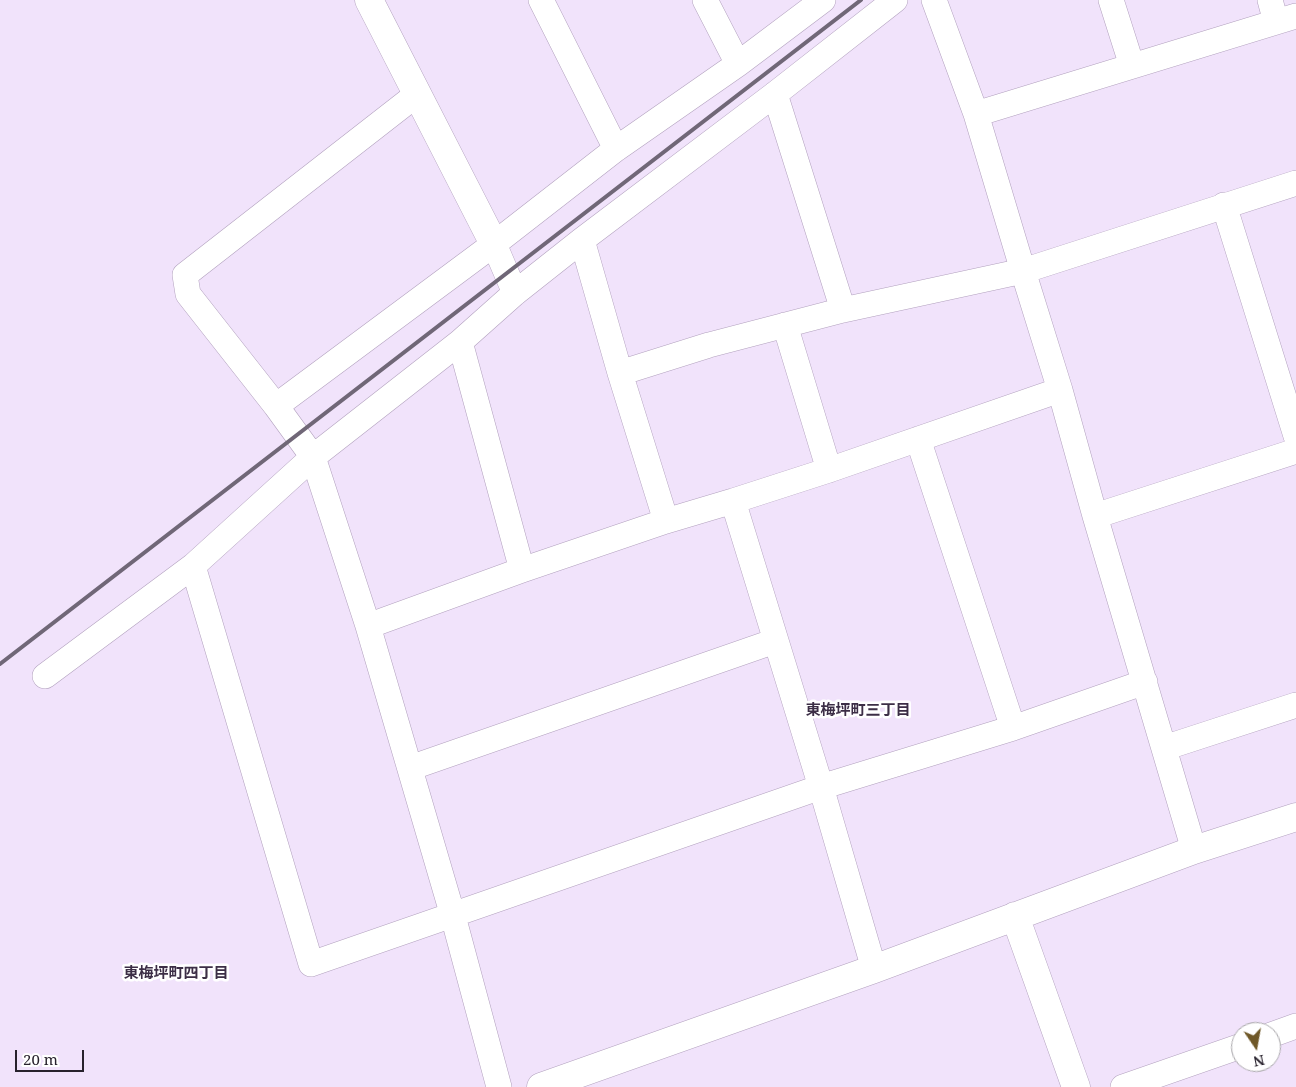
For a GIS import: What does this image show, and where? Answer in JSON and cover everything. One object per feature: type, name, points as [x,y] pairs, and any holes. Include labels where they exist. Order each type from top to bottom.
[{"type":"street","points":[[369,0],[494,244],[515,293]]},
{"type":"street","points":[[541,0],[616,149]]},
{"type":"street","points":[[705,0],[738,64]]},
{"type":"street","points":[[276,406],[494,244],[616,149],[738,64],[824,0]]},
{"type":"street","points":[[45,676],[193,566],[313,457],[460,342],[515,293],[895,0]]},
{"type":"street","points":[[934,0],[976,114],[1060,390],[1095,516],[1194,850]]},
{"type":"street","points":[[1111,0],[1132,66]]},
{"type":"street","points":[[976,114],[1132,66],[1280,13]]},
{"type":"street","points":[[775,94],[843,310]]},
{"type":"street","points":[[416,95],[186,275],[188,294],[276,406],[313,457],[368,626],[410,768],[499,1087]]},
{"type":"street","points":[[620,373],[709,344],[843,310],[1023,271],[1296,183]]},
{"type":"street","points":[[1224,205],[1296,436]]},
{"type":"street","points":[[582,240],[620,373],[666,521]]},
{"type":"street","points":[[785,325],[829,470]]},
{"type":"street","points":[[460,342],[522,570]]},
{"type":"street","points":[[368,626],[522,570],[666,521],[829,470],[1060,390]]},
{"type":"street","points":[[918,439],[1013,728]]},
{"type":"street","points":[[1095,516],[1296,451]]},
{"type":"street","points":[[733,501],[821,787],[874,969]]},
{"type":"street","points":[[193,566],[311,964],[821,787],[1013,728],[1144,682]]},
{"type":"street","points":[[410,768],[775,640]]},
{"type":"street","points":[[1164,748],[1296,705]]},
{"type":"street","points":[[541,1087],[874,969],[1194,850],[1296,817]]},
{"type":"street","points":[[1015,916],[1076,1087]]},
{"type":"street","points":[[1123,1087],[1231,1049]]},
{"type":"railway","points":[[0,664],[861,0]]},
{"type":"district","name":"東梅坪町三丁目","points":[[858,711]]},
{"type":"district","name":"東梅坪町四丁目","points":[[176,974]]}]
